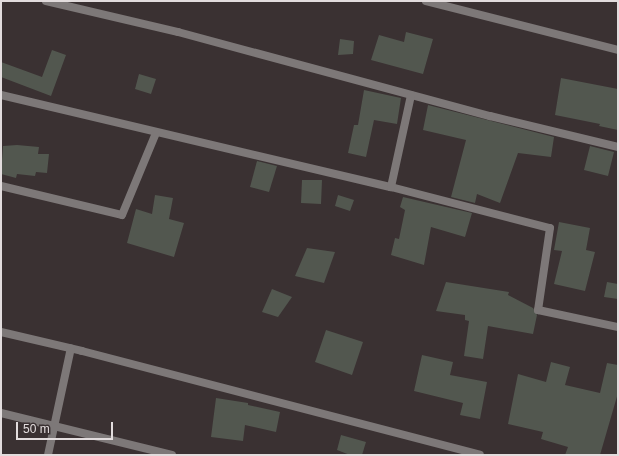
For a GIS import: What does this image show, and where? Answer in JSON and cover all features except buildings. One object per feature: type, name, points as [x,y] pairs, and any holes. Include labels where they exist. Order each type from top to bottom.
[{"type":"street","points":[[46,1],[178,32],[411,95],[618,147]]},
{"type":"street","points":[[426,1],[618,50]]},
{"type":"street","points":[[1,95],[391,187],[550,228],[538,310],[618,327]]},
{"type":"street","points":[[391,187],[411,95]]},
{"type":"street","points":[[1,186],[122,215],[156,132]]},
{"type":"street","points":[[1,332],[71,348],[480,455]]},
{"type":"street","points":[[48,455],[71,348]]},
{"type":"street","points":[[1,413],[172,455]]}]
